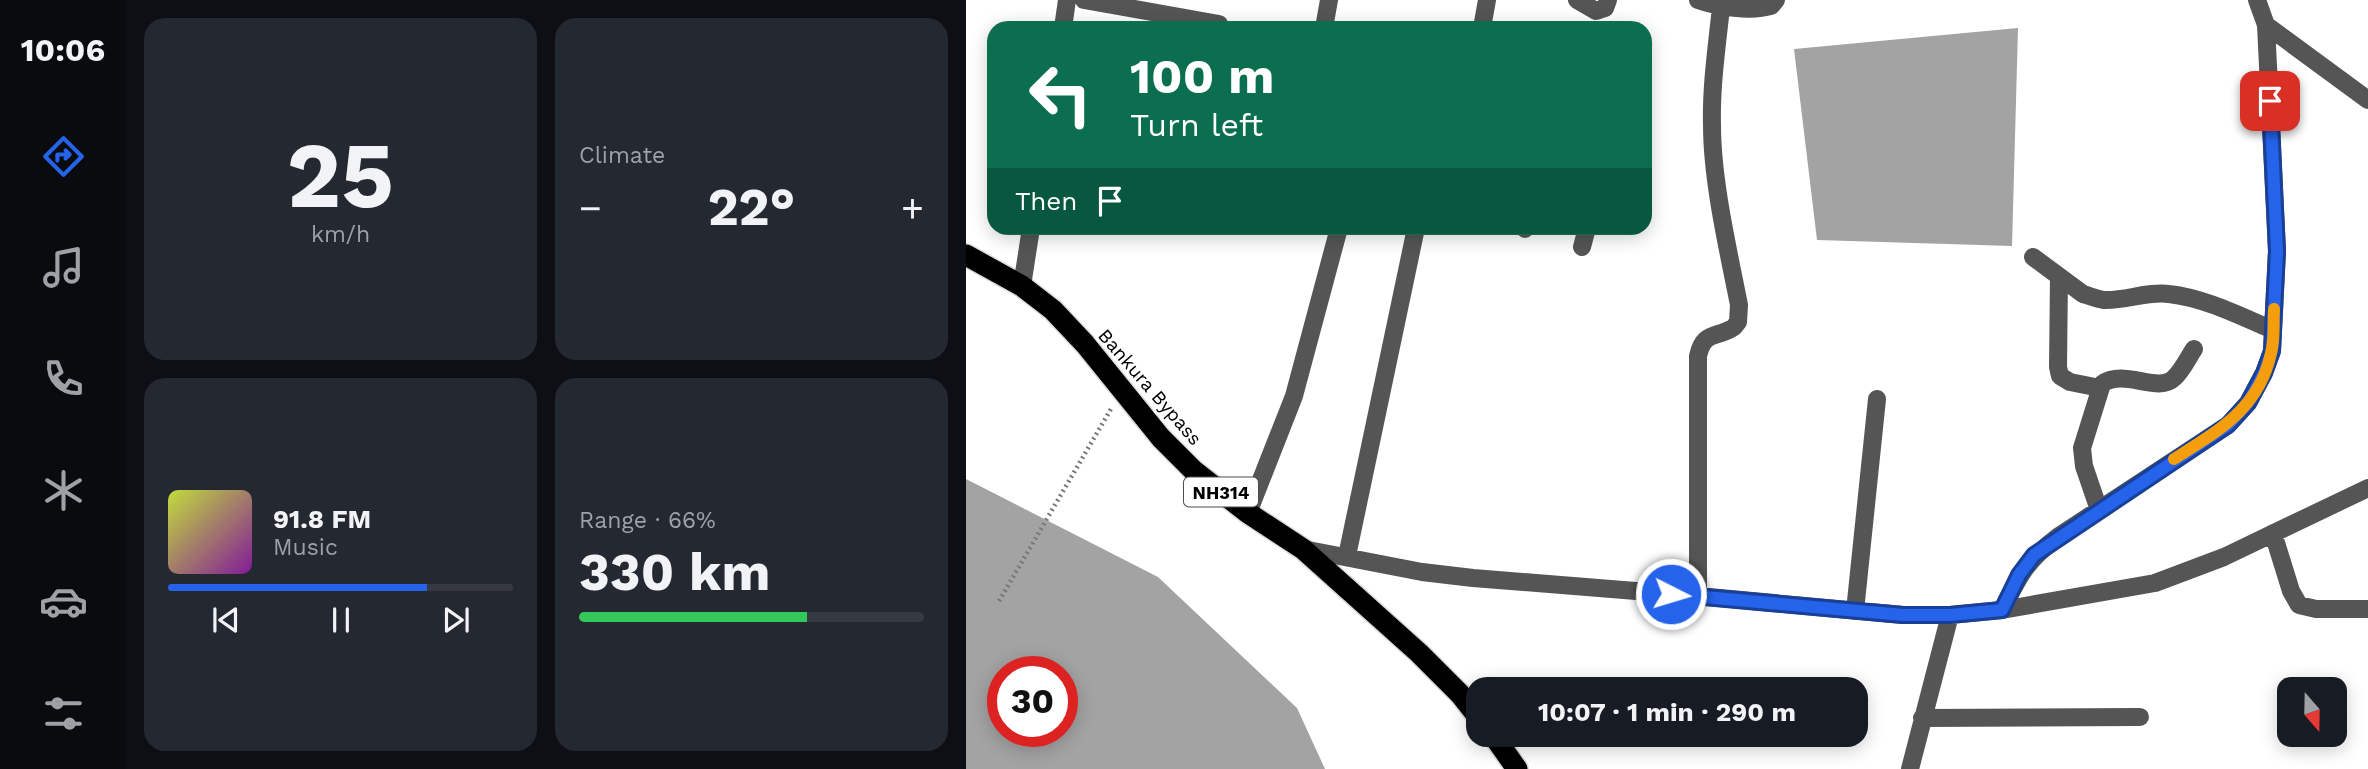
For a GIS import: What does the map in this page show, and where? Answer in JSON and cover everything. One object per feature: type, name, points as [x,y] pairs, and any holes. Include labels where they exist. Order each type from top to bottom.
[{"type":"highway","name":"Bankura Bypass","points":[[968,257],[1022,286],[1053,310],[1161,438],[1193,470],[1248,513],[1303,549],[1419,653],[1466,702]]},
{"type":"highway","points":[[1501,747],[1517,769]]},
{"type":"street","points":[[1064,21],[1067,0]]},
{"type":"street","points":[[1084,0],[1207,21]]},
{"type":"street","points":[[1325,21],[1329,0]]},
{"type":"street","points":[[1483,21],[1487,0]]},
{"type":"street","points":[[1577,0],[1596,11],[1605,8],[1608,0]]},
{"type":"street","points":[[1698,0],[1721,7],[1762,8],[1771,6],[1776,0]]},
{"type":"street","points":[[2002,610],[2019,575],[2034,555],[2228,425],[2248,403],[2264,373],[2272,351],[2277,251],[2266,25],[2257,0]]},
{"type":"street","points":[[1698,596],[1698,356],[1703,341],[1734,327],[1740,316],[1715,164],[1712,128],[1712,94],[1721,7]]},
{"type":"street","points":[[2266,25],[2368,100]]},
{"type":"street","points":[[1022,286],[1030,235]]},
{"type":"street","points":[[1248,513],[1294,396],[1337,235]]},
{"type":"street","points":[[1347,556],[1415,235]]},
{"type":"street","points":[[1582,247],[1585,235]]},
{"type":"street","points":[[2033,257],[2083,294],[2111,299],[2168,293],[2226,310],[2273,330]]},
{"type":"street","points":[[2059,277],[2060,376],[2070,382],[2100,388]]},
{"type":"street","points":[[2099,510],[2084,466],[2082,448],[2102,384],[2113,378],[2167,383],[2175,378],[2194,349]]},
{"type":"street","points":[[1855,611],[1877,399]]},
{"type":"street","points":[[1303,549],[1422,572],[1473,578],[1903,615],[1950,615],[2002,610],[2155,583],[2224,557],[2368,488]]},
{"type":"street","points":[[2273,533],[2291,591],[2299,605],[2316,609],[2368,609]]},
{"type":"street","points":[[1910,769],[1950,615]]},
{"type":"street","points":[[1923,719],[2140,717]]},
{"type":"path","points":[[999,601],[1122,391]]},
{"type":"shaded area","points":[[2018,28],[2012,246],[1817,240],[1794,49]]},
{"type":"shaded area","points":[[966,479],[1158,577],[1297,708],[1325,769],[966,769]]},
{"type":"slow traffic","points":[[2174,459],[2228,425],[2248,403],[2272,351],[2274,309]]},
{"type":"route","points":[[1671,594],[1903,615],[1950,615],[2002,610],[2019,575],[2034,555],[2145,478],[2228,425],[2248,403],[2272,351],[2277,251],[2270,101]]}]
